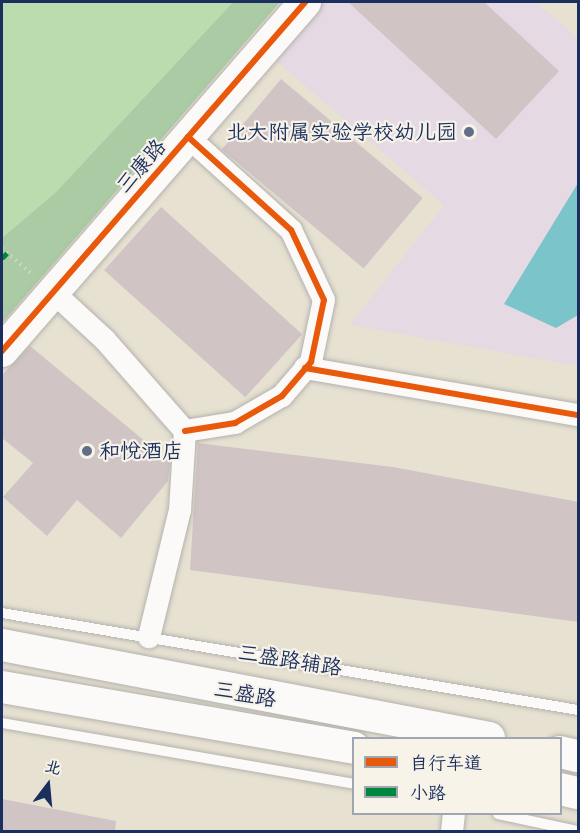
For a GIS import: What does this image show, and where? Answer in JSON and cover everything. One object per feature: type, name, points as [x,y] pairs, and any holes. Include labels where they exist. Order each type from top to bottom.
[{"type":"main road","name":"三康路","points":[[2,351],[305,2]]},
{"type":"main road","name":"三盛路","points":[[2,645],[484,737]]},
{"type":"main road","points":[[2,687],[352,747]]},
{"type":"main road","points":[[562,752],[579,756]]},
{"type":"main road","points":[[562,789],[579,793]]},
{"type":"street","points":[[185,431],[235,423],[282,396],[305,368],[324,300],[291,230],[188,137]]},
{"type":"street","points":[[52,292],[105,340],[185,431],[180,510],[149,637]]},
{"type":"street","points":[[305,368],[579,415]]},
{"type":"street","points":[[452,831],[454,815]]},
{"type":"lane","name":"三盛路辅路","points":[[2,613],[579,710]]},
{"type":"lane","points":[[2,723],[352,784]]},
{"type":"lane","points":[[507,815],[579,831]]},
{"type":"path","points":[[2,249],[52,292]]},
{"type":"shaded area","name":"北大附属实验学校幼儿园","points":[[324,2],[536,2],[578,38],[578,366],[350,325],[444,205],[273,58]]},
{"type":"green space","points":[[2,2],[233,2],[56,192],[2,238]]},
{"type":"green space","points":[[233,2],[280,2],[2,323],[2,238],[56,192]]},
{"type":"water","points":[[578,183],[578,315],[556,328],[504,304]]},
{"type":"building","points":[[348,2],[484,2],[559,71],[496,139]]},
{"type":"building","points":[[281,79],[423,198],[364,268],[222,149]]},
{"type":"building","points":[[161,207],[302,334],[245,397],[104,270]]},
{"type":"building","name":"和悦酒店","points":[[30,346],[170,462],[168,481],[121,538],[77,500],[47,536],[3,497],[33,463],[2,438],[2,375]]},
{"type":"building","points":[[198,443],[393,467],[579,502],[579,622],[190,570]]},
{"type":"building","points":[[2,799],[116,821],[115,831],[2,831]]},
{"type":"marked path","points":[[2,258],[7,253]]},
{"type":"cycle path","points":[[2,351],[305,2]]},
{"type":"cycle path","points":[[185,431],[235,423],[282,396],[311,362],[324,300],[291,230],[188,137]]},
{"type":"cycle path","points":[[305,368],[578,415]]},
{"type":"place","name":"北大附属实验学校幼儿园","points":[[469,132]]},
{"type":"place","name":"和悦酒店","points":[[87,451]]}]
